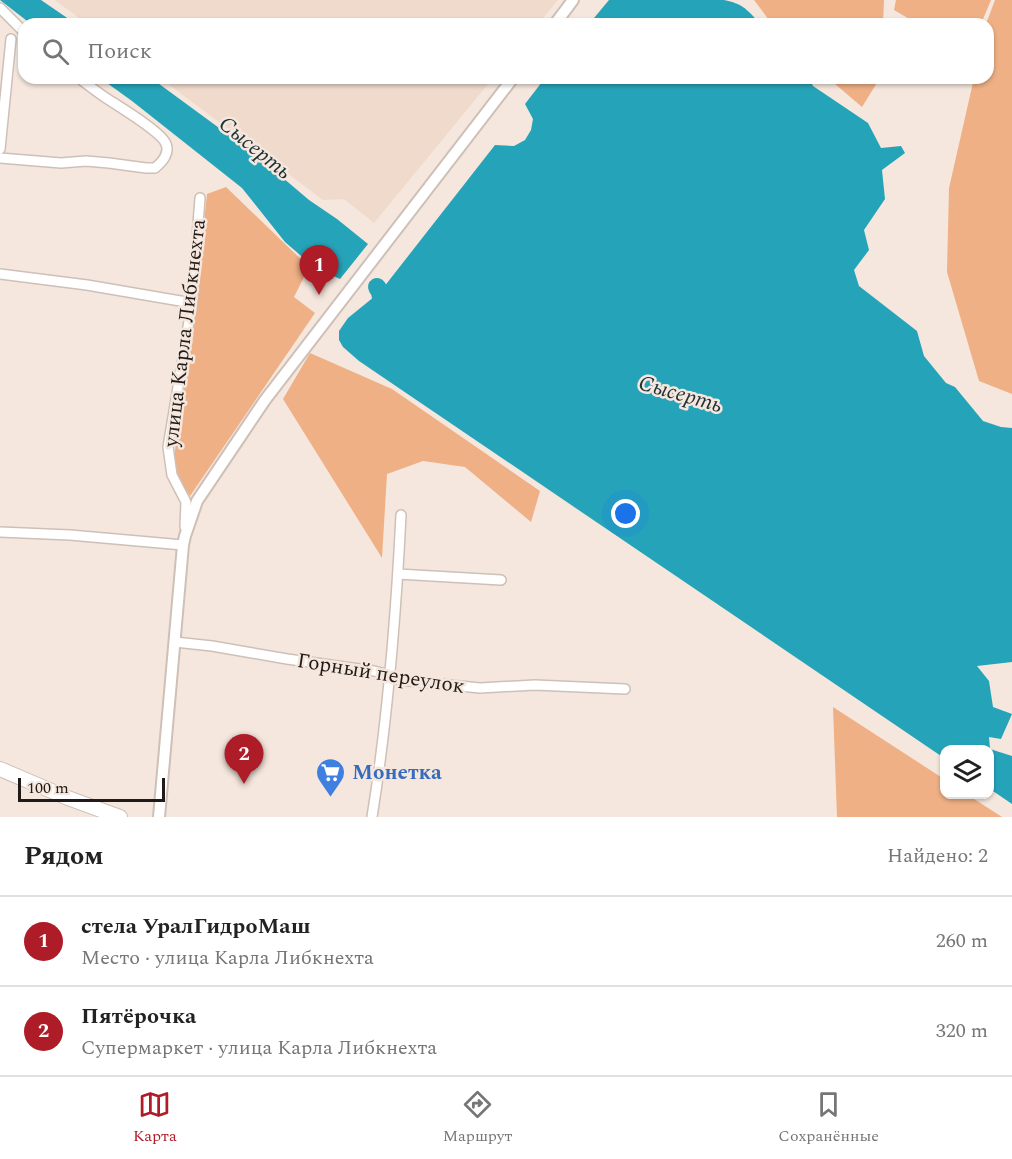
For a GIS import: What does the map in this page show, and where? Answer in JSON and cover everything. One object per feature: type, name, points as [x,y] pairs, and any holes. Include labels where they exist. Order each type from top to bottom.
[{"type":"main road","points":[[0,769],[120,817]]},
{"type":"street","points":[[560,18],[573,0]]},
{"type":"street","points":[[0,8],[18,26]]},
{"type":"street","points":[[0,149],[11,39]]},
{"type":"street","points":[[0,158],[61,164],[86,161],[146,168],[155,168],[162,162],[167,145],[163,139],[146,124],[87,84]]},
{"type":"street","name":"улица Карла Либкнехта","points":[[184,541],[197,501],[265,400],[508,84]]},
{"type":"street","name":"улица Карла Либкнехта","points":[[159,817],[186,502],[172,475],[168,447],[192,303],[200,198]]},
{"type":"street","points":[[0,274],[87,285],[192,303]]},
{"type":"street","points":[[372,817],[382,756],[390,675],[401,515]]},
{"type":"street","points":[[0,532],[184,541]]},
{"type":"street","points":[[398,574],[501,580]]},
{"type":"street","name":"Горный переулок","points":[[175,642],[322,663],[390,675],[399,680],[480,688],[535,685],[625,690]]},
{"type":"shaded area","points":[[55,0],[558,0],[543,18],[79,18]]},
{"type":"shaded area","points":[[754,0],[884,0],[883,18],[768,18]]},
{"type":"shaded area","points":[[896,0],[991,0],[984,18],[908,18],[894,10]]},
{"type":"shaded area","points":[[995,0],[1012,0],[1012,394],[979,381],[947,272],[949,188],[973,84],[994,84],[994,18],[988,18]]},
{"type":"shaded area","points":[[168,84],[488,84],[374,223],[344,199],[323,200]]},
{"type":"shaded area","points":[[835,84],[876,84],[862,107]]},
{"type":"shaded area","points":[[226,187],[309,267],[294,297],[315,313],[190,496],[180,481],[174,462],[177,429],[191,343],[207,194]]},
{"type":"shaded area","points":[[310,353],[392,389],[540,491],[531,522],[465,467],[423,461],[387,474],[382,558],[283,399]]},
{"type":"shaded area","points":[[833,707],[940,776],[940,799],[974,799],[1002,817],[837,817]]},
{"type":"water","points":[[0,0],[41,0],[67,18],[23,18]]},
{"type":"water","points":[[609,0],[724,0],[743,7],[755,18],[594,18]]},
{"type":"water","points":[[108,84],[159,84],[256,155],[309,200],[368,244],[340,279],[314,267],[285,242],[242,188]]},
{"type":"water","points":[[540,84],[812,84],[868,123],[881,148],[901,146],[905,153],[882,170],[885,199],[864,230],[869,250],[854,270],[859,286],[917,331],[924,356],[946,383],[955,387],[983,421],[1012,428],[1012,662],[977,666],[989,681],[993,707],[1012,714],[1001,739],[989,737],[990,745],[940,745],[940,755],[359,361],[343,347],[339,340],[339,331],[348,318],[380,292],[495,145],[514,146],[525,140],[531,130],[533,119],[525,104]]},
{"type":"water","points":[[994,750],[1012,756],[1012,804],[994,792]]},
{"type":"waterway","name":"Сысерть","points":[[377,287],[384,316]]},
{"type":"place","name":"стела УралГидроМаш","points":[[319,295]]},
{"type":"place","name":"Пятёрочка","points":[[244,784]]},
{"type":"place","name":"Монетка","points":[[331,798]]}]
